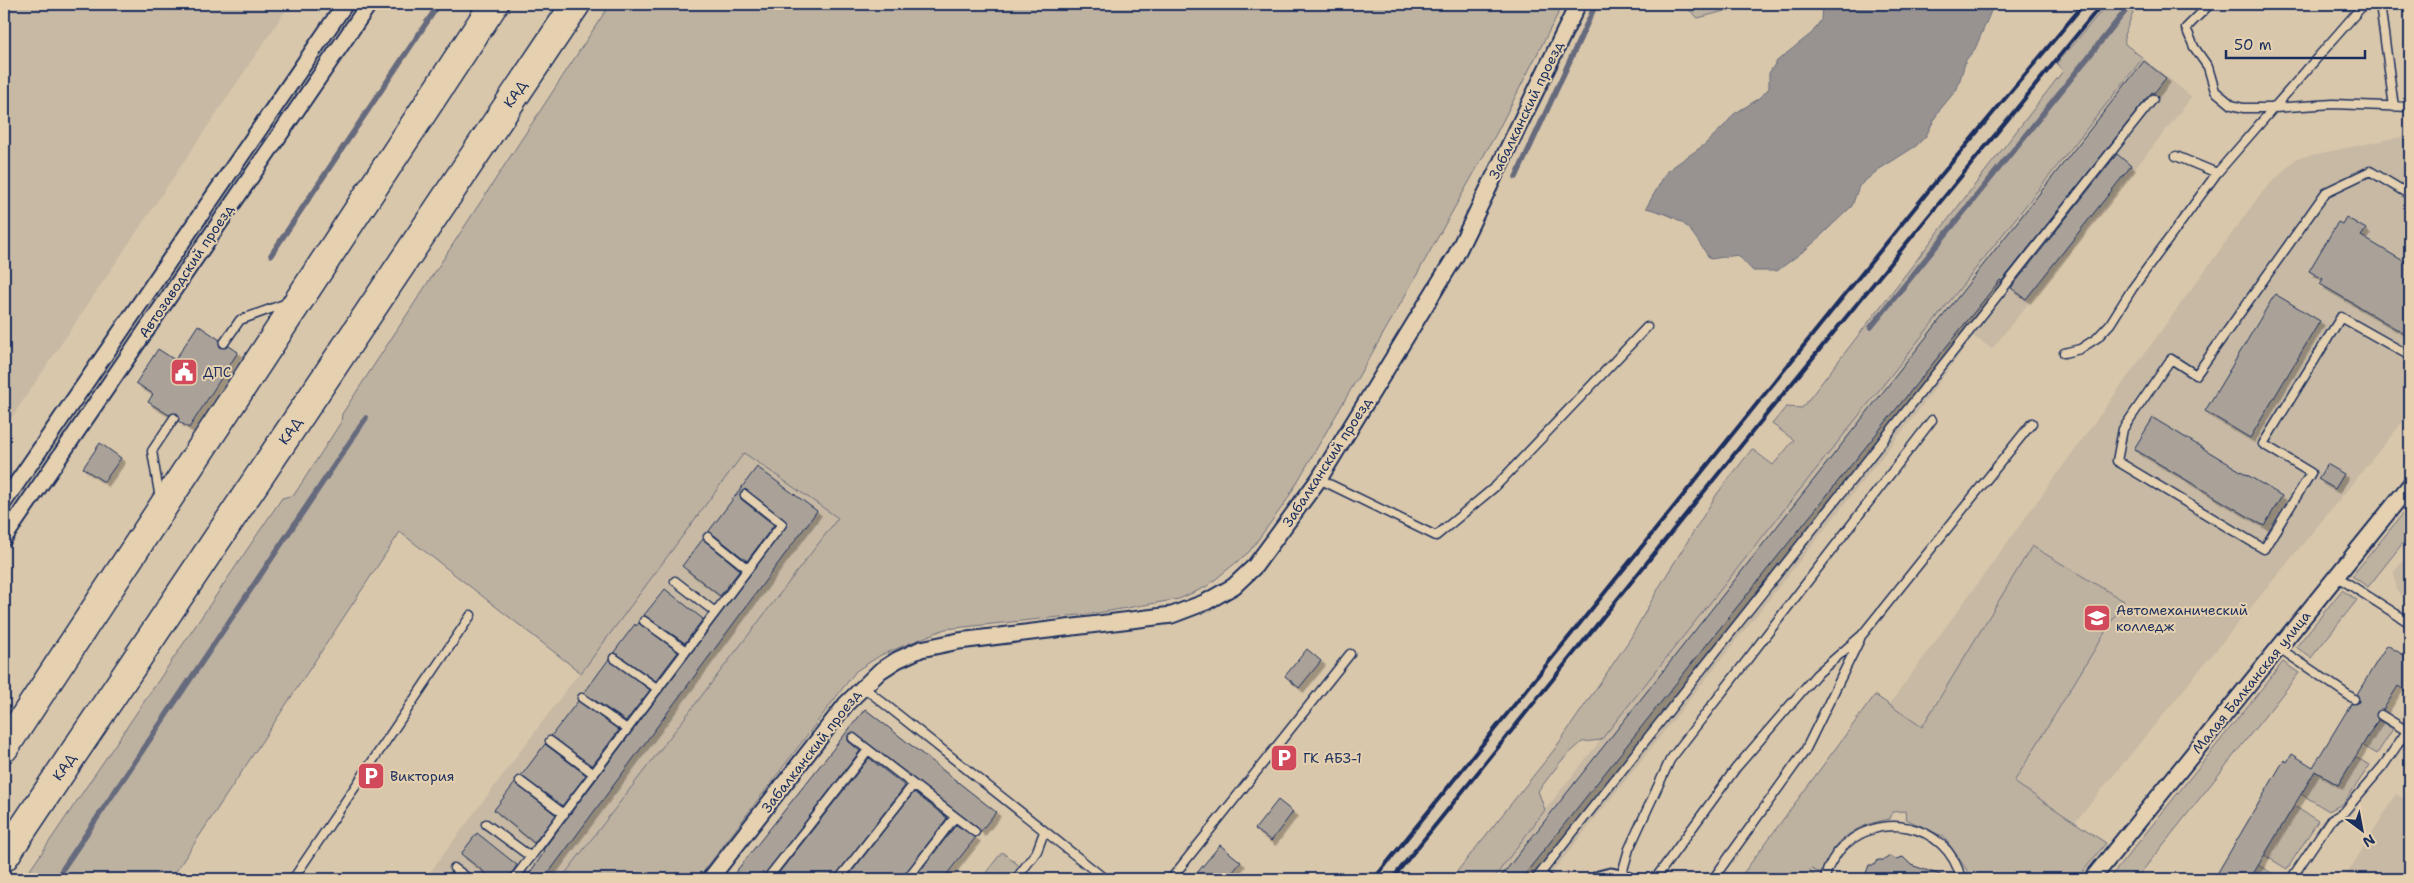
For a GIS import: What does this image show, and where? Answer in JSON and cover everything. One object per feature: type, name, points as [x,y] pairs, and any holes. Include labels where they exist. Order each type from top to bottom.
[{"type":"highway","points":[[4,748],[494,4]]},
{"type":"highway","name":"КАД","points":[[4,857],[576,4]]},
{"type":"street","name":"Автозаводский проезд","points":[[4,502],[345,4]]},
{"type":"street","name":"Автозаводский проезд","points":[[4,538],[369,4]]},
{"type":"street","name":"Забалканский проезд","points":[[710,879],[862,686],[880,671],[921,649],[959,641],[1172,615],[1206,602],[1234,586],[1255,566],[1319,479],[1455,257],[1578,4]]},
{"type":"street","name":"Малая Балканская улица","points":[[2092,879],[2410,485]]},
{"type":"street","points":[[1599,879],[1611,876],[1624,878]]},
{"type":"lane","points":[[2210,4],[2186,28],[2194,47],[2208,67],[2215,91],[2232,105],[2243,108],[2333,104],[2410,107]]},
{"type":"lane","points":[[2064,353],[2080,349],[2097,338],[2110,324],[2132,289],[2217,173],[2364,4]]},
{"type":"lane","points":[[2380,4],[2394,107]]},
{"type":"lane","points":[[1549,879],[1538,876],[2153,99]]},
{"type":"lane","points":[[2176,156],[2217,173]]},
{"type":"lane","points":[[2410,195],[2370,171],[2326,192],[2196,375],[2171,359],[2123,429],[2117,461],[2264,549],[2311,472],[2264,444],[2341,316],[2410,356]]},
{"type":"lane","points":[[224,343],[240,320],[300,299]]},
{"type":"lane","points":[[1319,479],[1436,536],[1496,486],[1647,327]]},
{"type":"lane","points":[[162,508],[152,451],[174,418]]},
{"type":"lane","points":[[1624,878],[1629,849],[1670,760],[1932,420]]},
{"type":"lane","points":[[1655,879],[1736,768],[1816,675],[1862,635],[2032,423]]},
{"type":"lane","points":[[514,879],[782,524],[746,495]]},
{"type":"lane","points":[[708,538],[748,569]]},
{"type":"lane","points":[[2336,576],[2410,623]]},
{"type":"lane","points":[[675,581],[715,612]]},
{"type":"lane","points":[[293,879],[471,615]]},
{"type":"lane","points":[[644,621],[686,651]]},
{"type":"lane","points":[[1712,879],[1805,751],[1862,635]]},
{"type":"lane","points":[[2279,648],[2354,699]]},
{"type":"lane","points":[[1171,879],[1350,654]]},
{"type":"lane","points":[[614,658],[658,689]]},
{"type":"lane","points":[[862,686],[1105,879]]},
{"type":"lane","points":[[582,698],[627,730]]},
{"type":"lane","points":[[2292,879],[2330,820],[2344,812],[2409,732],[2381,715]]},
{"type":"lane","points":[[852,738],[974,832]]},
{"type":"lane","points":[[550,741],[594,774]]},
{"type":"lane","points":[[767,879],[868,750]]},
{"type":"lane","points":[[520,781],[564,814]]},
{"type":"lane","points":[[839,879],[913,785]]},
{"type":"lane","points":[[907,879],[955,817]]},
{"type":"lane","points":[[486,824],[531,857]]},
{"type":"lane","points":[[1825,879],[1834,857],[1851,840],[1862,832],[1886,826],[1899,826],[1925,833],[1947,848],[1952,856],[1960,879]]},
{"type":"lane","points":[[1016,879],[1037,851],[1044,832]]},
{"type":"lane","points":[[454,868],[469,879]]},
{"type":"shaded area","points":[[4,4],[290,4],[4,429]]},
{"type":"shaded area","points":[[610,4],[1563,4],[1496,134],[1393,317],[1285,503],[1249,552],[1206,587],[1179,599],[1098,613],[945,629],[881,655],[856,671],[698,879],[561,879],[838,518],[744,453],[581,673],[400,532],[171,879],[24,879],[282,498],[294,495],[341,422],[342,414]]},
{"type":"shaded area","points":[[1699,4],[1744,4],[1698,18],[1688,9]]},
{"type":"shaded area","points":[[1822,4],[1994,4],[1975,49],[1966,60],[1957,89],[1938,112],[1926,136],[1916,146],[1878,170],[1859,186],[1852,206],[1809,247],[1777,271],[1753,271],[1738,255],[1710,259],[1685,225],[1670,216],[1646,208],[1667,171],[1704,145],[1734,114],[1760,98],[1769,88],[1769,73],[1777,61],[1812,33],[1821,20]]},
{"type":"shaded area","points":[[2107,4],[2128,4],[2133,13],[2124,35],[2125,44],[2143,58],[1601,740],[1582,742],[1562,760],[1538,791],[1545,810],[1493,879],[1451,879],[1554,750],[1630,639],[1661,584],[1717,494],[1752,449],[1773,465],[1794,440],[1772,424],[1786,407],[1802,408],[2063,71],[2057,64]]},
{"type":"shaded area","points":[[2410,29],[2410,67],[2403,55]]},
{"type":"shaded area","points":[[2143,58],[2192,97],[1992,349],[1973,336],[1916,414],[1547,879],[1493,879],[1545,810]]},
{"type":"shaded area","name":"Автомеханический колледж","points":[[2410,135],[2410,413],[2036,870],[1849,760],[2262,192],[2297,158]]},
{"type":"shaded area","points":[[744,452],[839,518],[561,879],[425,879]]},
{"type":"shaded area","points":[[2410,505],[2410,534],[2368,587],[2352,576]]},
{"type":"shaded area","points":[[2032,546],[2124,601],[2014,782],[2106,843],[2077,879],[1973,879],[1944,837],[1906,819],[1905,811],[1892,812],[1890,819],[1866,825],[1847,836],[1832,851],[1821,873],[1811,869],[1809,872],[1820,879],[1739,879],[1875,695],[1922,727]]},
{"type":"shaded area","points":[[2410,552],[2410,601],[2397,592],[2394,572]]},
{"type":"shaded area","points":[[2342,590],[2357,600],[2311,658],[2296,647]]},
{"type":"shaded area","points":[[2283,662],[2299,673],[2136,879],[2109,879]]},
{"type":"shaded area","points":[[2406,691],[2410,694],[2410,724],[2405,721]]},
{"type":"shaded area","points":[[2378,720],[2393,729],[2377,754],[2362,745]]},
{"type":"shaded area","points":[[2355,757],[2370,765],[2344,803],[2329,811],[2301,794],[2315,771],[2338,785]]},
{"type":"shaded area","points":[[2396,794],[2410,802],[2410,879],[2344,879]]},
{"type":"shaded area","points":[[2294,806],[2318,821],[2287,869],[2264,855]]},
{"type":"shaded area","points":[[1002,852],[1036,879],[981,879]]},
{"type":"shaded area","points":[[2258,865],[2280,878],[2250,879]]},
{"type":"building","points":[[2144,61],[2166,78],[2154,93],[2152,92],[2002,281],[2000,280],[1521,879],[1499,879]]},
{"type":"building","points":[[2117,154],[2131,166],[2026,299],[2011,288]]},
{"type":"building","points":[[2346,217],[2366,229],[2361,236],[2410,265],[2410,337],[2320,284],[2323,279],[2309,271],[2338,222],[2342,224]]},
{"type":"building","points":[[2275,294],[2320,321],[2250,438],[2205,411]]},
{"type":"building","name":"ДПС","points":[[198,325],[220,340],[219,345],[221,348],[229,346],[238,352],[189,428],[178,421],[179,416],[177,413],[169,415],[148,402],[153,394],[136,383],[158,349],[175,360]]},
{"type":"building","points":[[2153,418],[2282,496],[2264,526],[2134,449]]},
{"type":"building","points":[[100,443],[121,458],[104,482],[83,468]]},
{"type":"building","points":[[2327,464],[2344,474],[2335,489],[2318,479]]},
{"type":"building","points":[[757,467],[817,511],[544,879],[521,879],[526,872],[529,874],[545,851],[543,850],[786,527],[785,520],[745,489],[740,494],[741,499],[774,525],[747,561],[709,531]]},
{"type":"building","points":[[703,539],[740,570],[720,596],[682,566]]},
{"type":"building","points":[[665,589],[703,619],[685,643],[644,615]]},
{"type":"building","points":[[639,623],[678,652],[656,681],[614,652],[635,624],[636,626]]},
{"type":"building","points":[[2387,645],[2410,659],[2410,694],[2398,686],[2383,710],[2377,712],[2378,720],[2338,785],[2315,771],[2250,879],[2214,879],[2284,760],[2287,762],[2292,754],[2313,767],[2351,704],[2359,702],[2357,694]]},
{"type":"building","points":[[1307,649],[1321,661],[1299,688],[1285,676]]},
{"type":"building","points":[[609,659],[650,690],[626,721],[584,693]]},
{"type":"building","points":[[578,701],[619,730],[592,766],[551,736]]},
{"type":"building","points":[[865,709],[996,812],[980,832],[978,828],[856,734],[851,733],[848,735],[848,741],[860,751],[761,879],[730,879]]},
{"type":"building","points":[[545,744],[586,775],[562,806],[521,776]]},
{"type":"building","points":[[869,758],[905,786],[833,879],[774,879]]},
{"type":"building","points":[[515,783],[556,815],[534,843],[494,810]]},
{"type":"building","points":[[914,792],[947,818],[901,879],[846,879]]},
{"type":"building","points":[[1278,800],[1293,812],[1271,841],[1255,829]]},
{"type":"building","points":[[956,825],[976,837],[943,879],[914,879]]},
{"type":"building","points":[[477,833],[517,865],[508,879],[493,879],[461,854]]},
{"type":"building","points":[[1220,845],[1241,862],[1227,879],[1192,879]]},
{"type":"building","points":[[1890,856],[1896,859],[1903,857],[1911,865],[1946,877],[1946,879],[1864,879],[1869,865],[1875,865],[1878,860],[1884,860]]},
{"type":"waterway","points":[[271,255],[439,4]]},
{"type":"waterway","points":[[1516,177],[1596,4]]},
{"type":"waterway","points":[[1871,327],[2131,4]]},
{"type":"waterway","points":[[56,879],[366,418]]},
{"type":"railway","points":[[1374,879],[1938,179],[2084,4]]},
{"type":"railway","points":[[1392,879],[1744,442],[2102,4]]},
{"type":"place","name":"ДПС","points":[[184,372]]},
{"type":"place","name":"Автомеханический колледж","points":[[2097,618]]},
{"type":"place","name":"ГК АБЗ-1","points":[[1284,758]]},
{"type":"place","name":"Виктория","points":[[371,776]]}]
